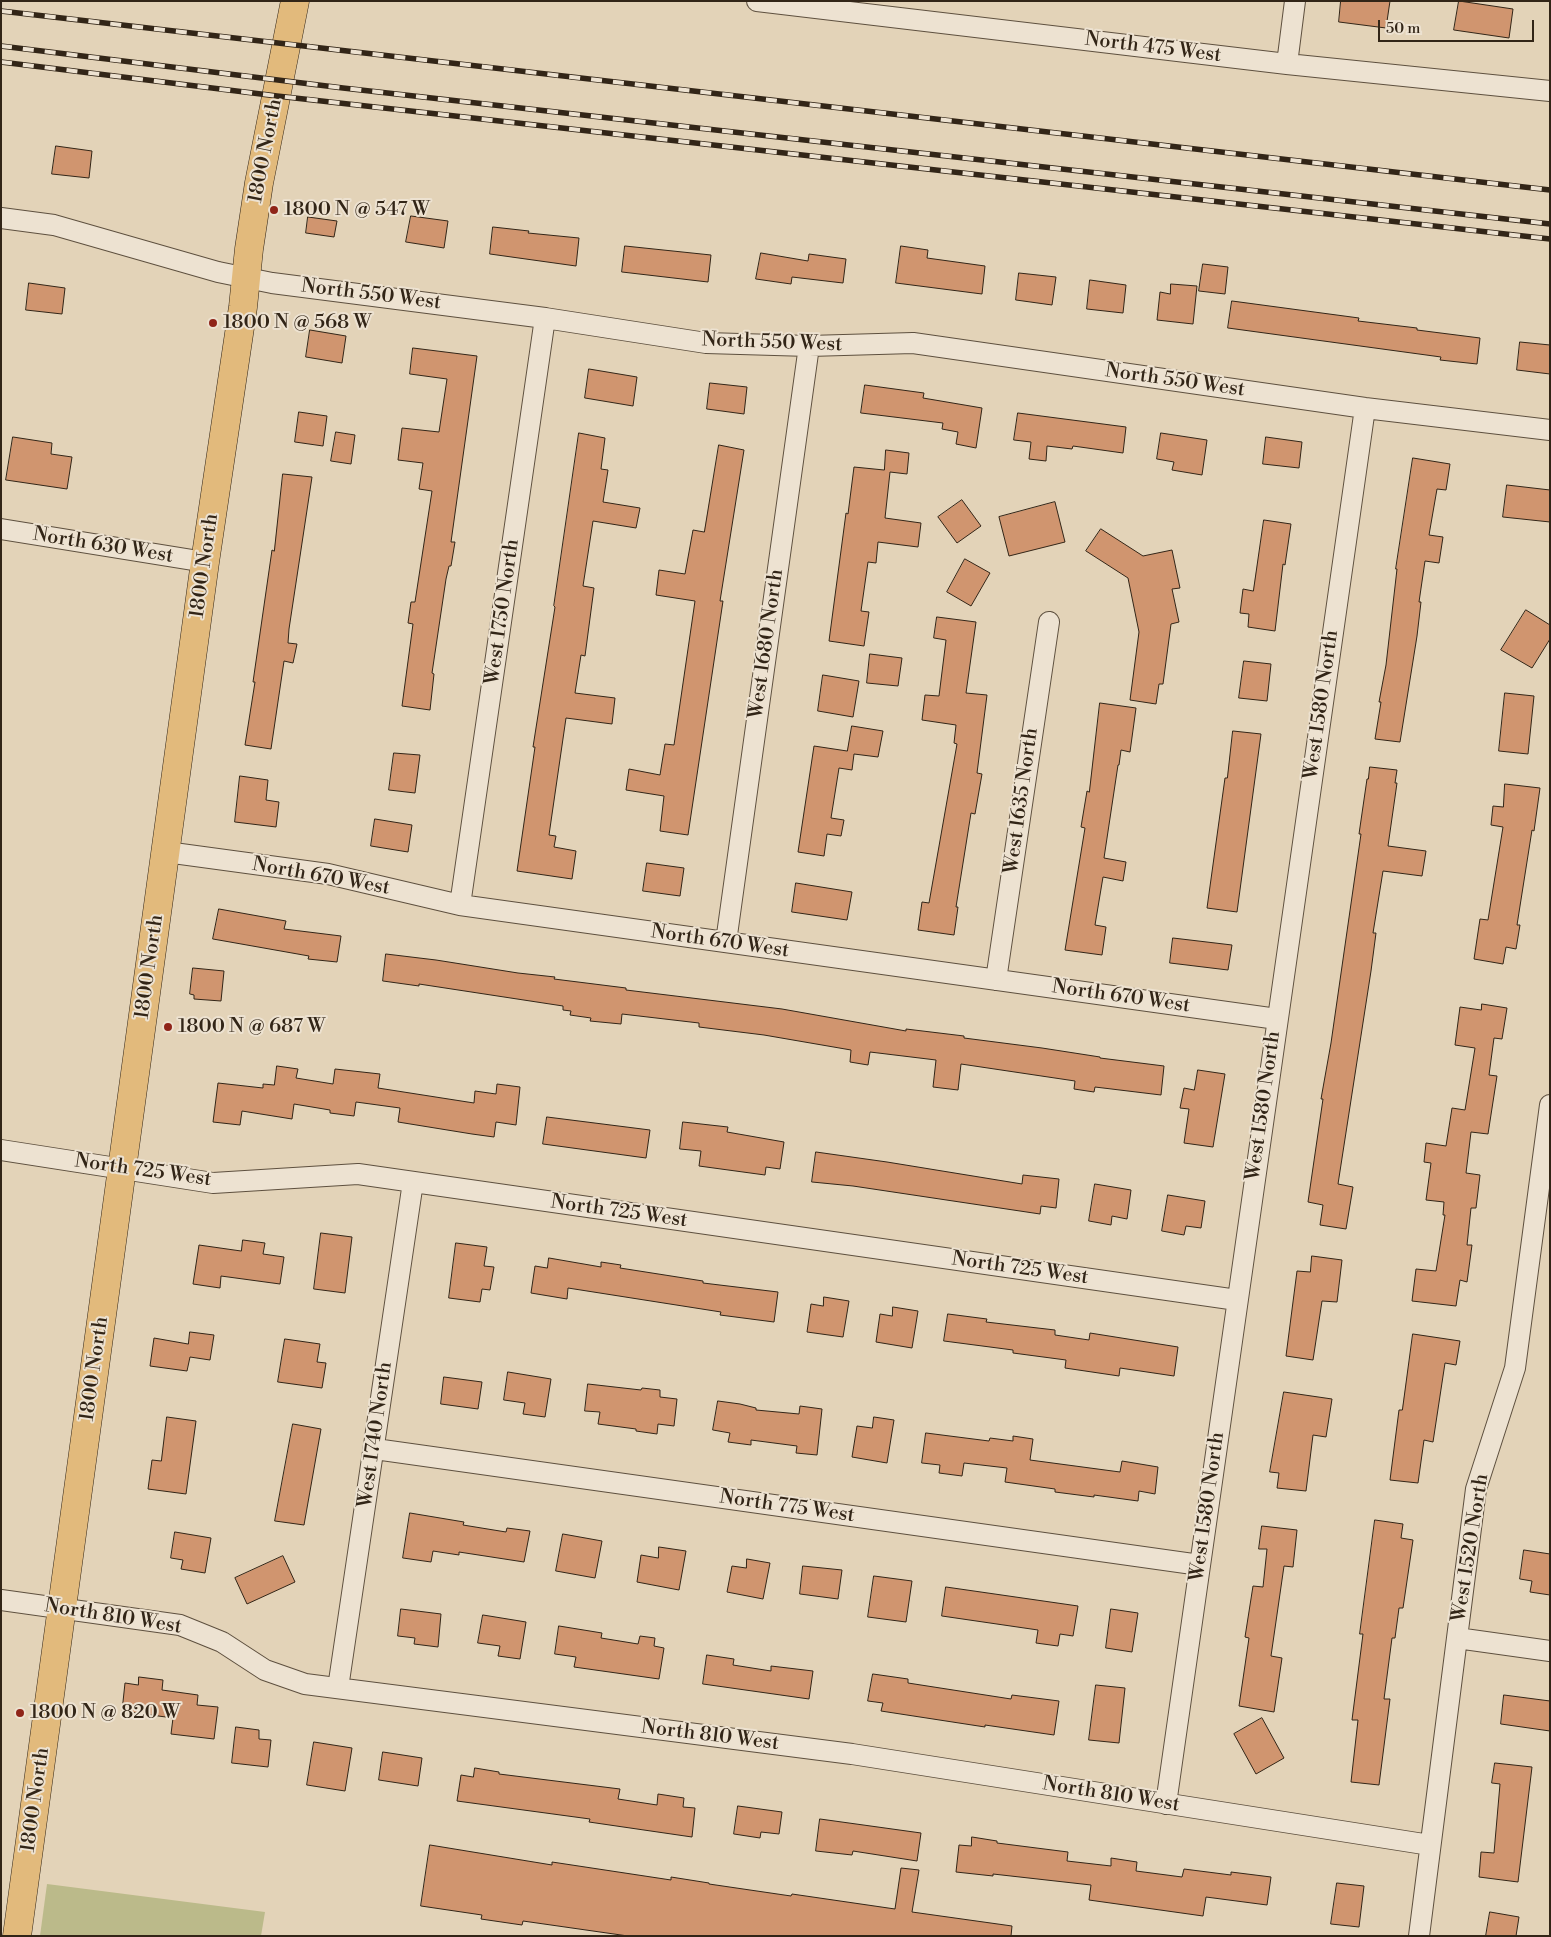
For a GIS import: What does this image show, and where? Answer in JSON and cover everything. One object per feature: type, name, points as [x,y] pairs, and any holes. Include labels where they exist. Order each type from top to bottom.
[{"type":"main road","name":"1800 North","points":[[18,1936],[205,562],[244,307],[259,183],[294,1]]},
{"type":"street","name":"North 475 West","points":[[757,1],[1287,64],[1550,91]]},
{"type":"street","points":[[1287,64],[1295,1]]},
{"type":"street","name":"North 550 West","points":[[1,218],[54,226],[218,272],[272,283],[545,318],[706,342],[809,346],[913,343],[1365,408],[1550,430]]},
{"type":"street","name":"West 1750 North","points":[[460,905],[545,318]]},
{"type":"street","name":"West 1680 North","points":[[726,942],[809,346]]},
{"type":"street","name":"West 1580 North","points":[[1166,1804],[1276,1020],[1365,408]]},
{"type":"street","name":"North 630 West","points":[[1,529],[205,562]]},
{"type":"street","name":"West 1635 North","points":[[996,980],[1048,622]]},
{"type":"street","name":"North 670 West","points":[[166,852],[328,874],[460,905],[1276,1020]]},
{"type":"street","name":"West 1520 North","points":[[1419,1936],[1476,1489],[1515,1368],[1550,1105]]},
{"type":"street","name":"North 725 West","points":[[1,1150],[213,1183],[358,1174],[1237,1300]]},
{"type":"street","name":"West 1740 North","points":[[338,1688],[375,1449],[413,1182]]},
{"type":"street","name":"North 775 West","points":[[375,1449],[1200,1565]]},
{"type":"street","name":"North 810 West","points":[[1,1600],[180,1625],[222,1642],[265,1670],[306,1684],[852,1754],[1430,1845]]},
{"type":"street","points":[[1457,1638],[1550,1651]]},
{"type":"shaded area","points":[[47,1884],[265,1912],[261,1936],[40,1936]]},
{"type":"building","points":[[1341,1],[1390,1],[1386,28],[1339,22]]},
{"type":"building","points":[[1459,1],[1513,9],[1509,38],[1454,30]]},
{"type":"building","points":[[56,146],[92,151],[89,178],[52,174]]},
{"type":"building","points":[[411,216],[448,221],[444,248],[406,242]]},
{"type":"building","points":[[308,217],[337,221],[334,237],[306,233]]},
{"type":"building","points":[[493,227],[529,231],[528,233],[579,238],[576,266],[490,254]]},
{"type":"building","points":[[625,246],[711,255],[708,282],[622,272]]},
{"type":"building","points":[[901,246],[928,250],[927,258],[985,266],[982,294],[896,283]]},
{"type":"building","points":[[761,253],[808,261],[809,254],[846,259],[843,283],[792,277],[791,284],[756,279]]},
{"type":"building","points":[[1203,264],[1228,267],[1225,294],[1199,291]]},
{"type":"building","points":[[1019,273],[1056,277],[1052,305],[1016,300]]},
{"type":"building","points":[[1090,280],[1126,285],[1123,313],[1087,309]]},
{"type":"building","points":[[29,283],[65,288],[62,314],[26,310]]},
{"type":"building","points":[[1171,284],[1197,286],[1193,324],[1157,320],[1160,292],[1170,294]]},
{"type":"building","points":[[1232,301],[1359,318],[1358,321],[1480,338],[1477,364],[1440,360],[1441,357],[1228,328]]},
{"type":"building","points":[[310,330],[346,336],[342,363],[306,357]]},
{"type":"building","points":[[1520,342],[1550,345],[1550,374],[1517,370]]},
{"type":"building","points":[[413,348],[477,356],[451,542],[455,542],[451,566],[449,566],[446,579],[432,673],[434,674],[430,710],[402,706],[413,624],[408,623],[411,602],[415,602],[432,491],[419,489],[423,463],[398,460],[402,428],[439,432],[447,379],[410,374]]},
{"type":"building","points":[[589,369],[637,377],[633,406],[585,398]]},
{"type":"building","points":[[710,383],[747,387],[744,414],[707,409]]},
{"type":"building","points":[[865,385],[924,393],[923,398],[982,408],[976,448],[956,444],[958,432],[942,429],[943,423],[861,413]]},
{"type":"building","points":[[299,412],[327,416],[323,446],[295,442]]},
{"type":"building","points":[[1018,413],[1126,427],[1123,453],[1073,446],[1072,449],[1047,446],[1046,461],[1029,459],[1031,442],[1014,440]]},
{"type":"building","points":[[336,432],[355,435],[351,464],[331,461]]},
{"type":"building","points":[[579,433],[605,438],[601,469],[608,470],[603,502],[640,508],[636,528],[593,521],[583,586],[594,588],[585,656],[581,655],[575,693],[615,698],[612,724],[566,718],[549,835],[556,836],[554,847],[576,851],[572,879],[517,871],[535,747],[533,747]]},
{"type":"building","points":[[1161,433],[1207,440],[1202,475],[1172,470],[1174,462],[1157,459]]},
{"type":"building","points":[[13,437],[52,443],[51,454],[72,457],[67,489],[6,480]]},
{"type":"building","points":[[1266,437],[1302,442],[1299,468],[1263,464]]},
{"type":"building","points":[[719,445],[744,450],[720,601],[723,601],[688,835],[660,831],[664,796],[626,790],[629,769],[660,775],[665,744],[674,745],[695,601],[656,595],[659,570],[685,574],[693,530],[704,532]]},
{"type":"building","points":[[886,450],[909,453],[907,474],[890,472],[885,518],[921,523],[918,547],[878,542],[876,563],[868,562],[861,611],[869,612],[864,646],[829,641],[854,467],[884,470]]},
{"type":"building","points":[[1413,458],[1450,464],[1446,490],[1437,489],[1429,535],[1443,537],[1439,563],[1425,561],[1419,602],[1421,602],[1417,636],[1400,742],[1375,739],[1386,665],[1396,569]]},
{"type":"building","points":[[283,474],[312,477],[289,629],[288,643],[297,644],[293,663],[284,661],[271,749],[245,745],[272,550],[274,551]]},
{"type":"building","points":[[1507,485],[1550,490],[1550,522],[1503,517]]},
{"type":"building","points":[[962,500],[981,526],[957,543],[938,517]]},
{"type":"building","points":[[1055,502],[1065,542],[1009,556],[999,517]]},
{"type":"building","points":[[1264,520],[1291,524],[1285,565],[1283,564],[1275,631],[1248,627],[1249,614],[1240,613],[1243,589],[1253,591]]},
{"type":"building","points":[[1101,529],[1143,556],[1172,550],[1180,588],[1172,589],[1179,622],[1171,624],[1163,684],[1159,684],[1156,704],[1130,700],[1139,632],[1128,578],[1086,551]]},
{"type":"building","points":[[965,559],[990,573],[971,606],[947,592]]},
{"type":"building","points":[[1526,610],[1550,625],[1550,639],[1532,668],[1501,650]]},
{"type":"building","points":[[937,617],[976,622],[966,693],[987,695],[977,773],[982,774],[975,814],[971,813],[956,907],[958,907],[954,935],[918,930],[922,902],[929,903],[957,744],[954,743],[956,725],[922,720],[925,695],[939,696],[946,640],[934,638]]},
{"type":"building","points":[[870,654],[902,658],[898,686],[867,683]]},
{"type":"building","points":[[1244,661],[1271,664],[1267,701],[1239,698]]},
{"type":"building","points":[[823,675],[859,681],[853,717],[818,711]]},
{"type":"building","points":[[1505,693],[1534,696],[1528,754],[1499,751]]},
{"type":"building","points":[[1100,703],[1136,708],[1130,752],[1121,750],[1104,858],[1126,862],[1123,881],[1103,877],[1095,925],[1106,927],[1102,955],[1065,950],[1085,828],[1081,827],[1087,791],[1089,792]]},
{"type":"building","points":[[852,726],[883,731],[878,757],[854,754],[852,770],[839,768],[831,818],[844,820],[841,836],[827,834],[824,856],[798,852],[814,746],[847,751]]},
{"type":"building","points":[[1233,731],[1261,734],[1237,912],[1207,908]]},
{"type":"building","points":[[394,753],[420,755],[415,793],[389,790]]},
{"type":"building","points":[[1370,767],[1397,770],[1395,783],[1397,783],[1388,846],[1426,851],[1422,876],[1383,871],[1373,933],[1376,933],[1371,971],[1338,1184],[1353,1187],[1346,1229],[1320,1225],[1323,1205],[1308,1202],[1323,1099],[1321,1099],[1331,1043],[1361,834],[1359,834]]},
{"type":"building","points":[[240,776],[268,780],[266,800],[279,802],[276,827],[235,822]]},
{"type":"building","points":[[1505,784],[1540,788],[1517,925],[1520,925],[1516,949],[1506,947],[1503,964],[1474,959],[1480,919],[1488,920],[1503,827],[1491,825],[1493,806],[1503,807]]},
{"type":"building","points":[[375,819],[412,825],[408,852],[371,846]]},
{"type":"building","points":[[647,863],[684,868],[680,896],[643,891]]},
{"type":"building","points":[[796,883],[852,892],[847,920],[792,912]]},
{"type":"building","points":[[219,909],[286,921],[284,929],[341,936],[337,962],[308,959],[309,956],[213,939]]},
{"type":"building","points":[[1173,938],[1232,945],[1228,970],[1170,963]]},
{"type":"building","points":[[386,954],[555,977],[554,979],[626,988],[626,990],[782,1009],[906,1031],[906,1029],[964,1036],[964,1038],[1164,1066],[1161,1095],[1095,1087],[1094,1092],[1074,1089],[1075,1081],[961,1064],[958,1090],[933,1087],[936,1060],[870,1052],[868,1065],[850,1062],[851,1050],[764,1035],[699,1027],[699,1023],[622,1014],[621,1024],[590,1021],[591,1018],[570,1015],[571,1011],[563,1010],[563,1006],[419,984],[419,986],[383,981]]},
{"type":"building","points":[[193,968],[224,971],[221,1001],[194,999],[194,995],[190,994]]},
{"type":"building","points":[[1482,1004],[1507,1008],[1502,1039],[1494,1038],[1489,1075],[1497,1076],[1488,1134],[1471,1132],[1466,1173],[1480,1175],[1476,1208],[1471,1208],[1467,1245],[1472,1245],[1467,1282],[1460,1280],[1456,1306],[1412,1301],[1416,1269],[1436,1271],[1445,1215],[1443,1215],[1444,1202],[1426,1200],[1431,1163],[1424,1162],[1426,1143],[1446,1146],[1452,1108],[1465,1110],[1475,1048],[1455,1045],[1460,1007],[1481,1010]]},
{"type":"building","points":[[277,1066],[298,1069],[296,1078],[333,1084],[335,1069],[380,1074],[378,1088],[474,1103],[475,1091],[496,1094],[497,1084],[520,1087],[516,1125],[496,1122],[494,1137],[472,1134],[398,1122],[400,1108],[356,1102],[354,1116],[330,1113],[330,1110],[294,1104],[292,1119],[242,1111],[240,1125],[213,1122],[218,1083],[263,1088],[263,1084],[274,1085]]},
{"type":"building","points":[[1198,1070],[1225,1074],[1213,1147],[1184,1143],[1189,1109],[1180,1108],[1184,1088],[1194,1090]]},
{"type":"building","points":[[547,1117],[650,1130],[646,1158],[543,1144]]},
{"type":"building","points":[[683,1122],[728,1127],[727,1132],[784,1142],[780,1169],[766,1167],[765,1175],[699,1166],[701,1151],[680,1149]]},
{"type":"building","points":[[816,1152],[1022,1184],[1023,1175],[1059,1179],[1056,1208],[1041,1206],[1040,1214],[853,1186],[812,1182]]},
{"type":"building","points":[[1095,1184],[1131,1190],[1127,1219],[1112,1216],[1111,1225],[1089,1221]]},
{"type":"building","points":[[1168,1195],[1205,1201],[1201,1228],[1186,1226],[1184,1235],[1162,1231]]},
{"type":"building","points":[[321,1233],[352,1237],[345,1293],[314,1289]]},
{"type":"building","points":[[243,1240],[265,1243],[263,1254],[284,1257],[280,1284],[221,1276],[220,1288],[193,1284],[199,1245],[241,1251]]},
{"type":"building","points":[[456,1243],[487,1247],[484,1266],[494,1267],[490,1290],[482,1289],[480,1302],[449,1298]]},
{"type":"building","points":[[1312,1256],[1342,1260],[1337,1302],[1322,1301],[1313,1360],[1286,1356],[1297,1271],[1310,1272]]},
{"type":"building","points":[[549,1258],[601,1267],[601,1262],[621,1265],[620,1268],[703,1281],[703,1283],[778,1292],[774,1322],[720,1315],[721,1312],[568,1288],[567,1299],[531,1293],[535,1266],[547,1268]]},
{"type":"building","points":[[824,1297],[849,1301],[843,1337],[807,1332],[811,1304],[823,1306]]},
{"type":"building","points":[[893,1307],[918,1311],[912,1348],[876,1342],[880,1314],[892,1316]]},
{"type":"building","points":[[948,1314],[987,1319],[986,1322],[1055,1330],[1055,1335],[1089,1340],[1090,1333],[1178,1347],[1174,1376],[1120,1368],[1119,1376],[1065,1368],[1066,1360],[1013,1353],[1013,1350],[944,1341]]},
{"type":"building","points":[[190,1332],[214,1335],[210,1360],[190,1357],[187,1371],[150,1366],[154,1338],[188,1344]]},
{"type":"building","points":[[1413,1334],[1460,1341],[1456,1365],[1445,1363],[1433,1442],[1424,1440],[1418,1483],[1390,1480],[1399,1410],[1402,1410]]},
{"type":"building","points":[[285,1339],[320,1344],[317,1362],[326,1363],[322,1388],[278,1382]]},
{"type":"building","points":[[508,1372],[551,1379],[545,1417],[523,1414],[525,1403],[504,1400]]},
{"type":"building","points":[[444,1377],[482,1382],[478,1409],[441,1404]]},
{"type":"building","points":[[588,1384],[641,1390],[642,1388],[660,1390],[660,1397],[677,1399],[674,1426],[658,1424],[657,1434],[598,1424],[600,1412],[585,1411]]},
{"type":"building","points":[[1284,1392],[1332,1399],[1326,1437],[1313,1435],[1306,1491],[1277,1488],[1279,1473],[1270,1472]]},
{"type":"building","points":[[718,1401],[740,1404],[756,1408],[756,1410],[799,1414],[800,1406],[822,1409],[817,1455],[796,1453],[797,1446],[751,1440],[751,1445],[728,1442],[730,1433],[713,1430]]},
{"type":"building","points":[[167,1417],[196,1421],[186,1494],[148,1489],[152,1460],[161,1461]]},
{"type":"building","points":[[874,1417],[894,1420],[887,1463],[852,1457],[857,1426],[872,1428]]},
{"type":"building","points":[[293,1424],[321,1429],[304,1525],[275,1521]]},
{"type":"building","points":[[926,1433],[989,1441],[990,1438],[1013,1441],[1013,1436],[1033,1439],[1030,1460],[1120,1472],[1122,1461],[1158,1467],[1155,1494],[1139,1491],[1138,1501],[1055,1492],[1055,1489],[1005,1482],[1007,1468],[964,1463],[962,1476],[939,1473],[940,1465],[922,1463]]},
{"type":"building","points":[[410,1513],[464,1522],[463,1525],[506,1532],[507,1528],[530,1531],[524,1562],[459,1552],[459,1555],[433,1551],[431,1562],[403,1558]]},
{"type":"building","points":[[1375,1520],[1403,1524],[1401,1538],[1413,1540],[1403,1608],[1399,1608],[1395,1638],[1392,1638],[1384,1699],[1390,1699],[1379,1785],[1351,1782],[1358,1720],[1352,1720],[1363,1634],[1360,1634]]},
{"type":"building","points":[[1262,1526],[1297,1530],[1293,1567],[1284,1566],[1271,1656],[1282,1658],[1274,1712],[1239,1706],[1249,1638],[1245,1637],[1253,1586],[1263,1587],[1267,1549],[1259,1549]]},
{"type":"building","points":[[175,1532],[211,1538],[205,1573],[181,1569],[183,1560],[171,1558]]},
{"type":"building","points":[[563,1534],[602,1541],[595,1578],[556,1571]]},
{"type":"building","points":[[659,1547],[686,1551],[679,1590],[637,1582],[641,1555],[658,1558]]},
{"type":"building","points":[[1524,1550],[1550,1554],[1550,1595],[1530,1592],[1532,1581],[1520,1579]]},
{"type":"building","points":[[283,1556],[295,1582],[247,1604],[235,1578]]},
{"type":"building","points":[[747,1559],[770,1563],[763,1599],[727,1592],[732,1566],[746,1568]]},
{"type":"building","points":[[803,1566],[842,1570],[838,1599],[800,1594]]},
{"type":"building","points":[[874,1576],[912,1581],[906,1622],[868,1617]]},
{"type":"building","points":[[946,1587],[1078,1606],[1073,1636],[1060,1634],[1058,1646],[1036,1643],[1038,1630],[942,1616]]},
{"type":"building","points":[[401,1609],[441,1614],[438,1647],[414,1644],[415,1638],[398,1636]]},
{"type":"building","points":[[1111,1609],[1138,1613],[1132,1652],[1106,1648]]},
{"type":"building","points":[[483,1615],[526,1622],[520,1659],[498,1656],[500,1646],[478,1643]]},
{"type":"building","points":[[559,1626],[602,1633],[601,1638],[638,1644],[640,1636],[655,1638],[654,1646],[664,1648],[659,1679],[574,1667],[576,1657],[555,1654]]},
{"type":"building","points":[[707,1655],[734,1659],[733,1665],[771,1671],[771,1666],[813,1671],[809,1699],[703,1684]]},
{"type":"building","points":[[873,1674],[908,1679],[908,1683],[1011,1699],[1012,1695],[1059,1701],[1054,1735],[985,1725],[985,1727],[881,1711],[883,1703],[868,1701]]},
{"type":"building","points":[[139,1677],[163,1680],[162,1690],[198,1695],[197,1705],[218,1707],[214,1739],[171,1734],[173,1718],[122,1711],[125,1683],[138,1685]]},
{"type":"building","points":[[1096,1685],[1125,1688],[1119,1743],[1089,1740]]},
{"type":"building","points":[[1504,1695],[1550,1701],[1550,1731],[1501,1724]]},
{"type":"building","points":[[1262,1718],[1284,1758],[1256,1774],[1234,1734]]},
{"type":"building","points":[[236,1727],[259,1730],[259,1739],[271,1740],[268,1767],[232,1763]]},
{"type":"building","points":[[314,1742],[352,1748],[345,1791],[307,1785]]},
{"type":"building","points":[[383,1752],[422,1758],[418,1786],[379,1780]]},
{"type":"building","points":[[1495,1763],[1532,1767],[1518,1882],[1479,1877],[1481,1852],[1494,1853],[1500,1784],[1492,1783]]},
{"type":"building","points":[[475,1768],[499,1772],[499,1774],[620,1789],[618,1799],[657,1805],[658,1794],[684,1798],[683,1807],[695,1808],[692,1837],[589,1822],[590,1819],[457,1801],[461,1775],[473,1777]]},
{"type":"building","points":[[738,1806],[782,1812],[779,1834],[761,1832],[760,1838],[734,1834]]},
{"type":"building","points":[[820,1819],[921,1833],[917,1861],[853,1851],[852,1855],[816,1851]]},
{"type":"building","points":[[972,1837],[997,1841],[997,1843],[1068,1852],[1067,1861],[1111,1866],[1111,1858],[1137,1862],[1136,1871],[1182,1877],[1184,1869],[1231,1875],[1231,1872],[1271,1877],[1267,1905],[1206,1897],[1203,1916],[1089,1900],[1091,1885],[993,1874],[993,1876],[956,1872],[959,1845],[971,1846]]},
{"type":"building","points":[[430,1845],[552,1865],[552,1862],[671,1880],[671,1877],[791,1896],[792,1894],[895,1909],[901,1868],[919,1870],[912,1912],[1012,1926],[1011,1936],[628,1936],[523,1921],[522,1925],[481,1919],[482,1915],[421,1906]]},
{"type":"building","points":[[1337,1883],[1364,1886],[1359,1927],[1331,1924]]},
{"type":"building","points":[[1490,1912],[1519,1917],[1516,1936],[1486,1936]]},
{"type":"railway","points":[[1,11],[1550,190]]},
{"type":"railway","points":[[1,46],[343,88],[1550,224]]},
{"type":"railway","points":[[1,62],[277,96],[1550,239]]},
{"type":"place","name":"1800 N @ 547 W","points":[[274,210]]},
{"type":"place","name":"1800 N @ 568 W","points":[[213,323]]},
{"type":"place","name":"1800 N @ 687 W","points":[[168,1027]]},
{"type":"place","name":"1800 N @ 820 W","points":[[20,1713]]}]
